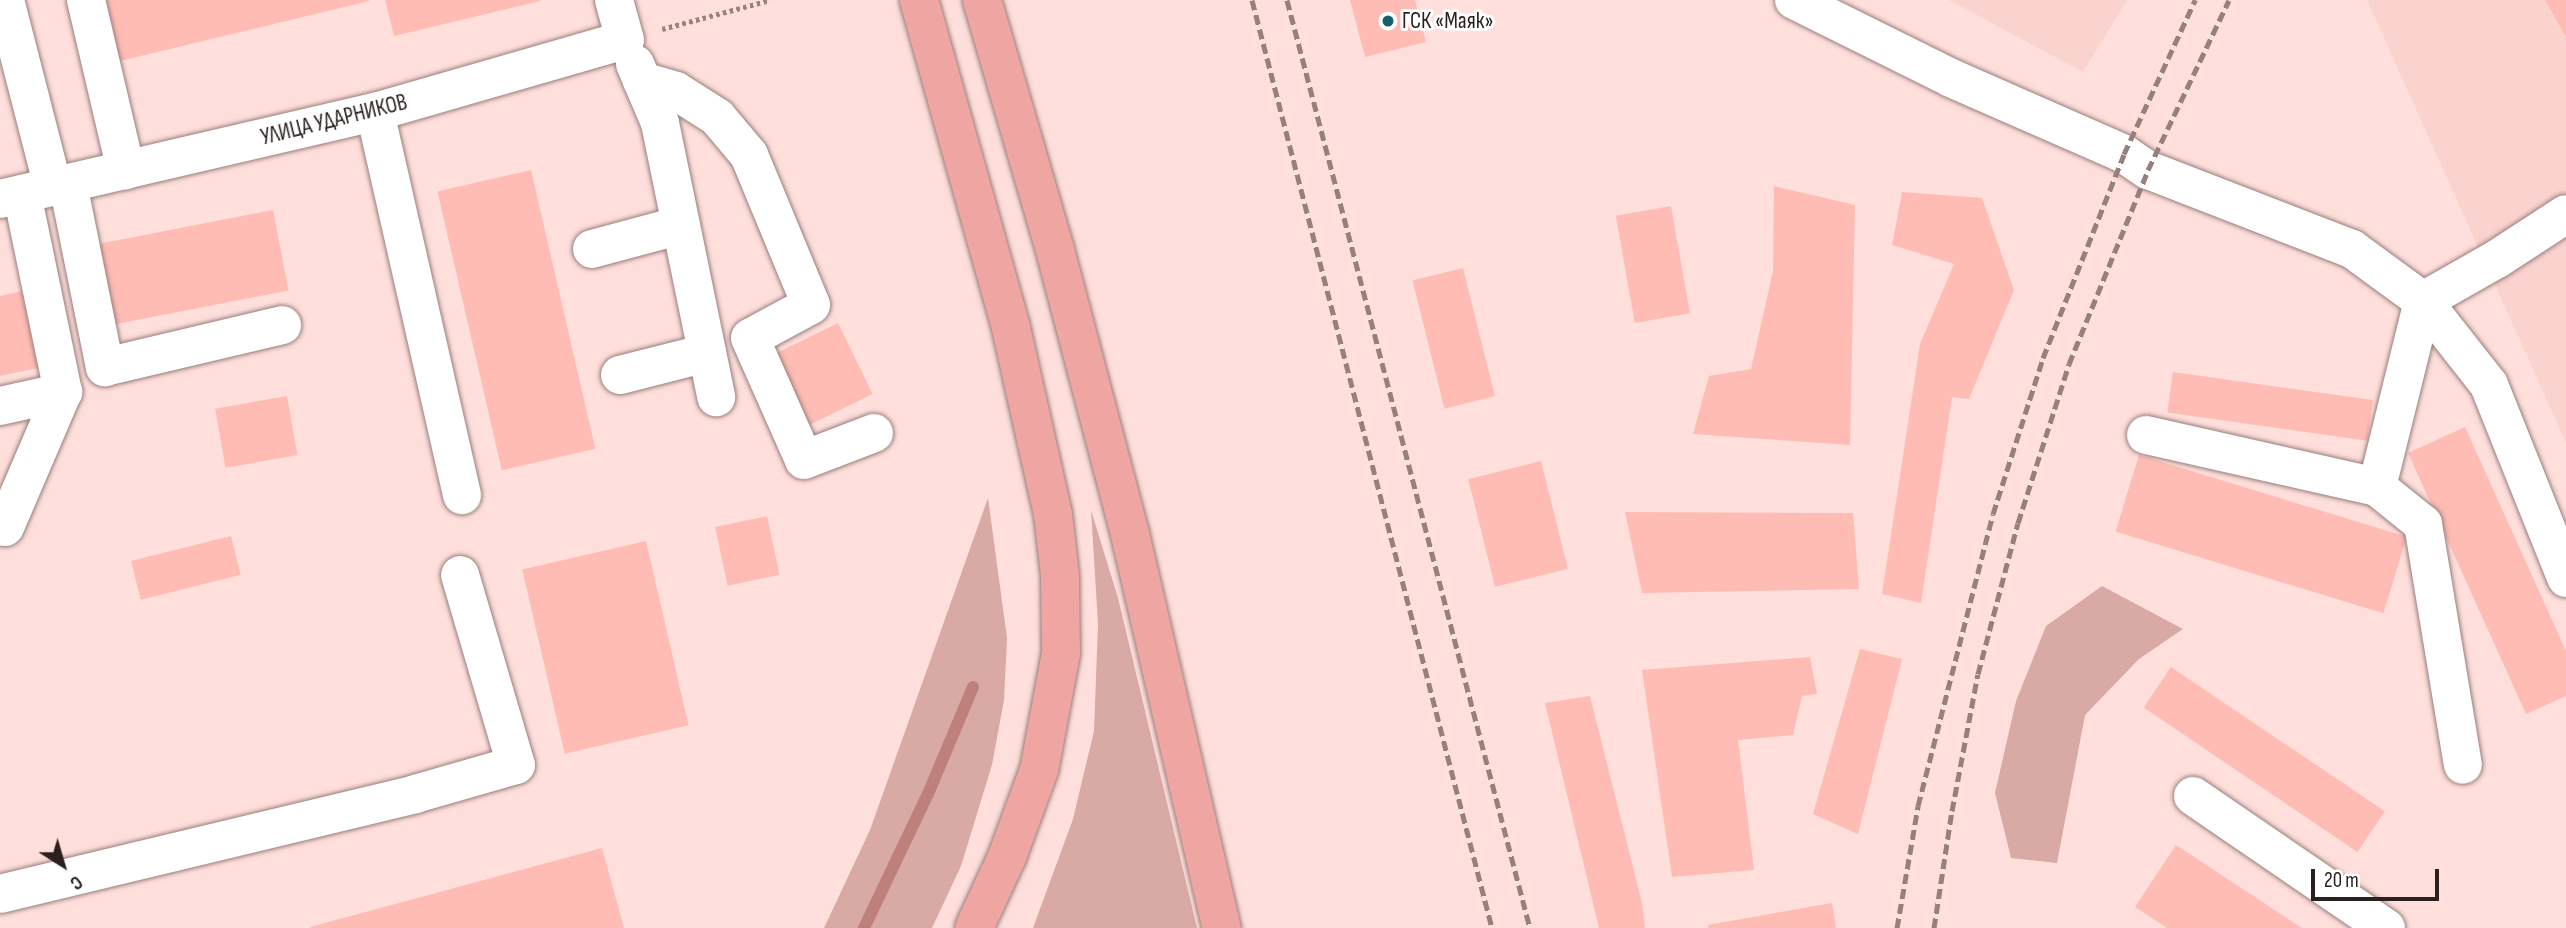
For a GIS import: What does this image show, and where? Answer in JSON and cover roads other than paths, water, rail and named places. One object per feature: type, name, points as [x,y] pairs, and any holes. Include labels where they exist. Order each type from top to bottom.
[{"type":"main road","points":[[919,0],[1011,328],[1053,514],[1060,575],[1061,653],[1039,770],[1007,857],[974,928]]},
{"type":"main road","points":[[982,0],[1055,250],[1130,534],[1222,928]]},
{"type":"street","points":[[5,0],[36,191],[63,392],[5,527]]},
{"type":"street","points":[[86,0],[126,170]]},
{"type":"street","points":[[614,0],[625,40],[660,123],[716,397]]},
{"type":"street","points":[[1794,0],[1951,78],[2124,153],[2148,170],[2352,249],[2423,301],[2489,385],[2566,578]]},
{"type":"street","name":"УЛИЦА УДАРНИКОВ","points":[[36,191],[375,112],[625,40]]},
{"type":"street","points":[[642,81],[676,91],[717,117],[750,155],[811,305],[750,338],[804,460],[874,433]]},
{"type":"street","points":[[375,112],[462,495]]},
{"type":"street","points":[[36,191],[105,367],[282,325]]},
{"type":"street","points":[[2377,487],[2423,301],[2497,259],[2566,214]]},
{"type":"street","points":[[592,249],[681,225]]},
{"type":"street","points":[[620,375],[707,353]]},
{"type":"street","points":[[0,406],[63,392]]},
{"type":"street","points":[[2146,435],[2377,487],[2423,524],[2463,765]]},
{"type":"street","points":[[0,894],[415,794],[516,765],[460,575]]},
{"type":"street","points":[[2193,796],[2386,928]]},
{"type":"waterway","points":[[864,928],[928,794],[973,687]]},
{"type":"railway","points":[[1252,0],[1492,928]]},
{"type":"railway","points":[[1287,0],[1530,928]]},
{"type":"railway","points":[[1897,928],[1918,806],[1993,514],[2043,358],[2124,154],[2195,0]]},
{"type":"railway","points":[[1934,928],[1952,811],[1978,674],[2018,523],[2069,364],[2148,170],[2229,0]]},
{"type":"place","name":"ГСК «Маяк»","points":[[1388,21]]}]
